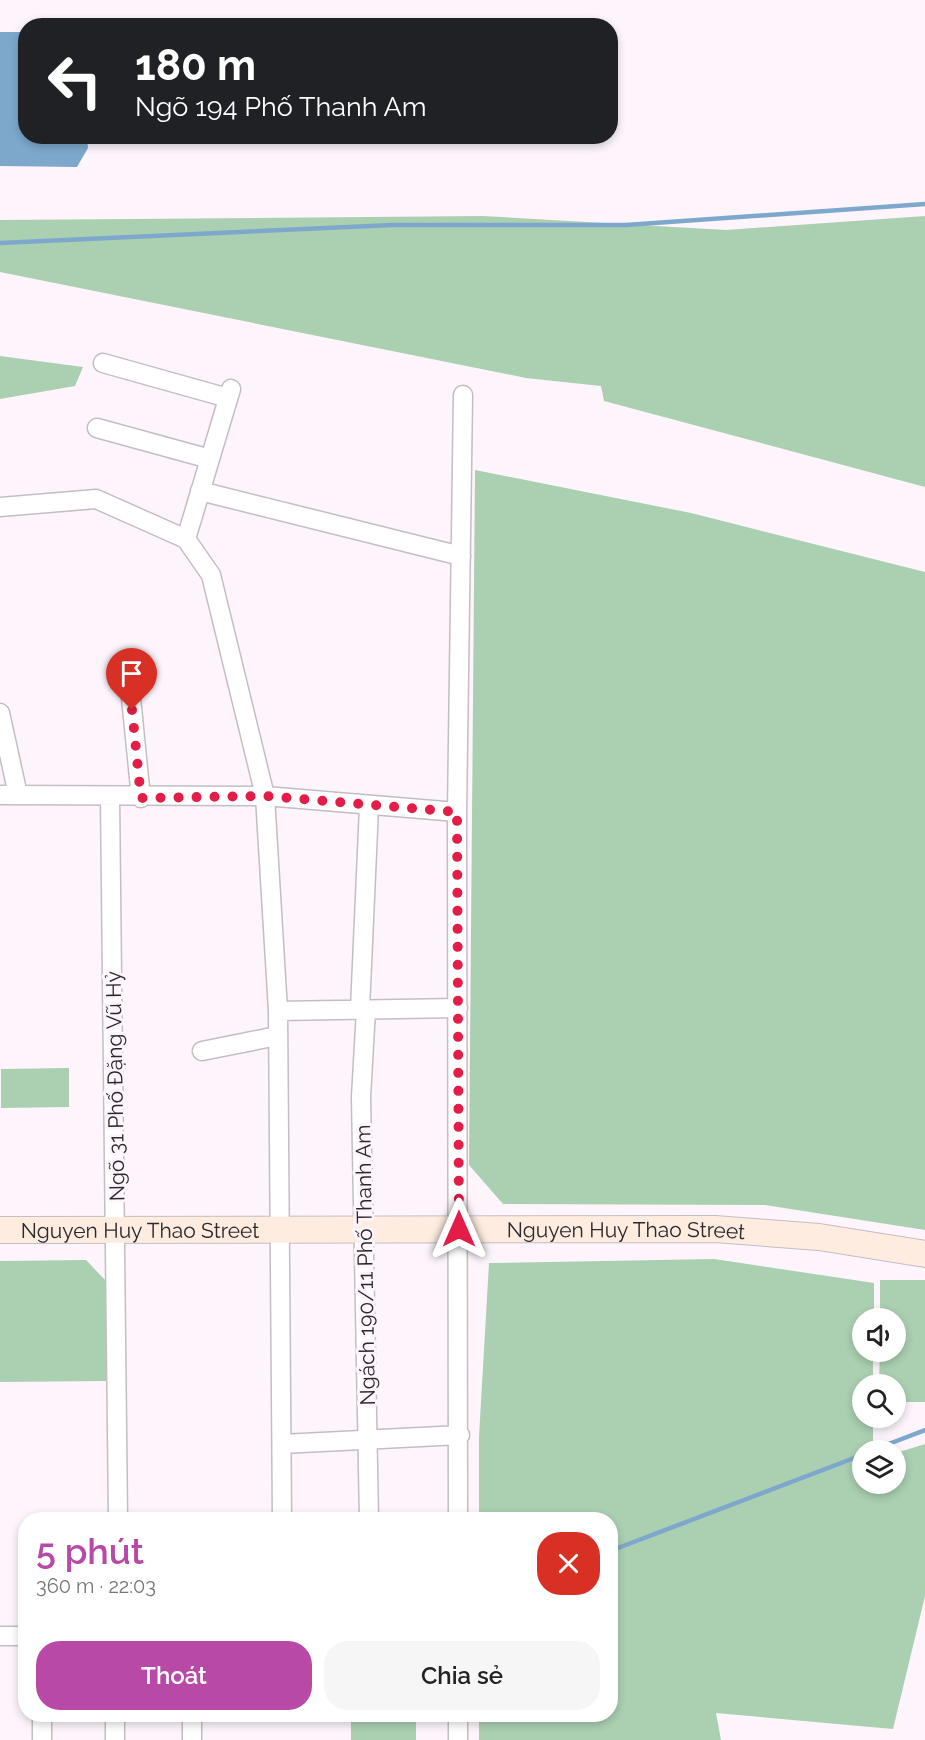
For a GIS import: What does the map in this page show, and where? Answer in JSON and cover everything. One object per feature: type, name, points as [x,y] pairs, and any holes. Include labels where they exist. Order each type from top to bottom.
[{"type":"street","points":[[103,363],[230,394],[186,539]]},
{"type":"street","points":[[458,1512],[460,1435],[457,812],[463,395]]},
{"type":"street","points":[[97,428],[210,459]]},
{"type":"street","points":[[200,490],[461,556]]},
{"type":"street","points":[[0,507],[96,500],[186,539],[211,576],[265,796],[278,1011],[282,1512]]},
{"type":"street","points":[[130,688],[141,798]]},
{"type":"street","points":[[0,713],[9,795],[141,798],[265,796],[369,807],[457,812]]},
{"type":"street","name":"Ngõ 31 Phố Đặng Vũ Hỷ","points":[[110,797],[117,1230],[118,1512]]},
{"type":"street","name":"Ngách 190/11 Phố Thanh Am","points":[[369,807],[361,1097],[369,1512]]},
{"type":"street","points":[[278,1011],[458,1008]]},
{"type":"street","points":[[202,1051],[277,1036]]},
{"type":"street","name":"Nguyen Huy Thao Street","points":[[0,1230],[715,1229],[819,1237],[925,1254]]},
{"type":"street","points":[[282,1444],[460,1435]]},
{"type":"street","points":[[0,1636],[18,1636]]},
{"type":"street","points":[[42,1722],[42,1740]]},
{"type":"street","points":[[115,1722],[115,1740]]},
{"type":"street","points":[[192,1722],[192,1740]]},
{"type":"street","points":[[458,1722],[458,1740]]},
{"type":"green space","points":[[483,216],[726,230],[925,216],[925,487],[604,401],[601,386],[526,378],[0,272],[0,220]]},
{"type":"green space","points":[[0,356],[83,367],[75,386],[0,399]]},
{"type":"green space","points":[[475,470],[691,513],[925,572],[925,1230],[765,1205],[503,1204],[469,1165]]},
{"type":"green space","points":[[69,1068],[69,1107],[1,1108],[1,1069]]},
{"type":"green space","points":[[714,1259],[874,1283],[874,1308],[852,1308],[852,1362],[873,1362],[873,1374],[852,1374],[852,1428],[873,1428],[873,1440],[852,1440],[852,1494],[906,1494],[906,1450],[925,1444],[925,1596],[893,1729],[716,1713],[721,1740],[479,1740],[479,1722],[618,1722],[618,1512],[479,1512],[479,1437],[489,1263]]},
{"type":"green space","points":[[86,1260],[107,1282],[107,1381],[0,1382],[0,1261]]},
{"type":"green space","points":[[880,1280],[925,1280],[925,1402],[906,1402],[906,1374],[879,1374],[880,1362],[906,1362],[906,1308],[880,1308]]},
{"type":"green space","points":[[351,1722],[416,1722],[416,1740],[351,1740]]},
{"type":"water","points":[[0,32],[18,32],[18,144],[88,144],[88,148],[77,167],[0,166]]},
{"type":"waterway","points":[[0,243],[392,225],[626,225],[925,204]]},
{"type":"waterway","points":[[899,1440],[925,1430]]},
{"type":"waterway","points":[[618,1548],[852,1459]]},
{"type":"route","points":[[132,710],[141,798],[265,796],[369,807],[457,812],[459,1229]]}]
